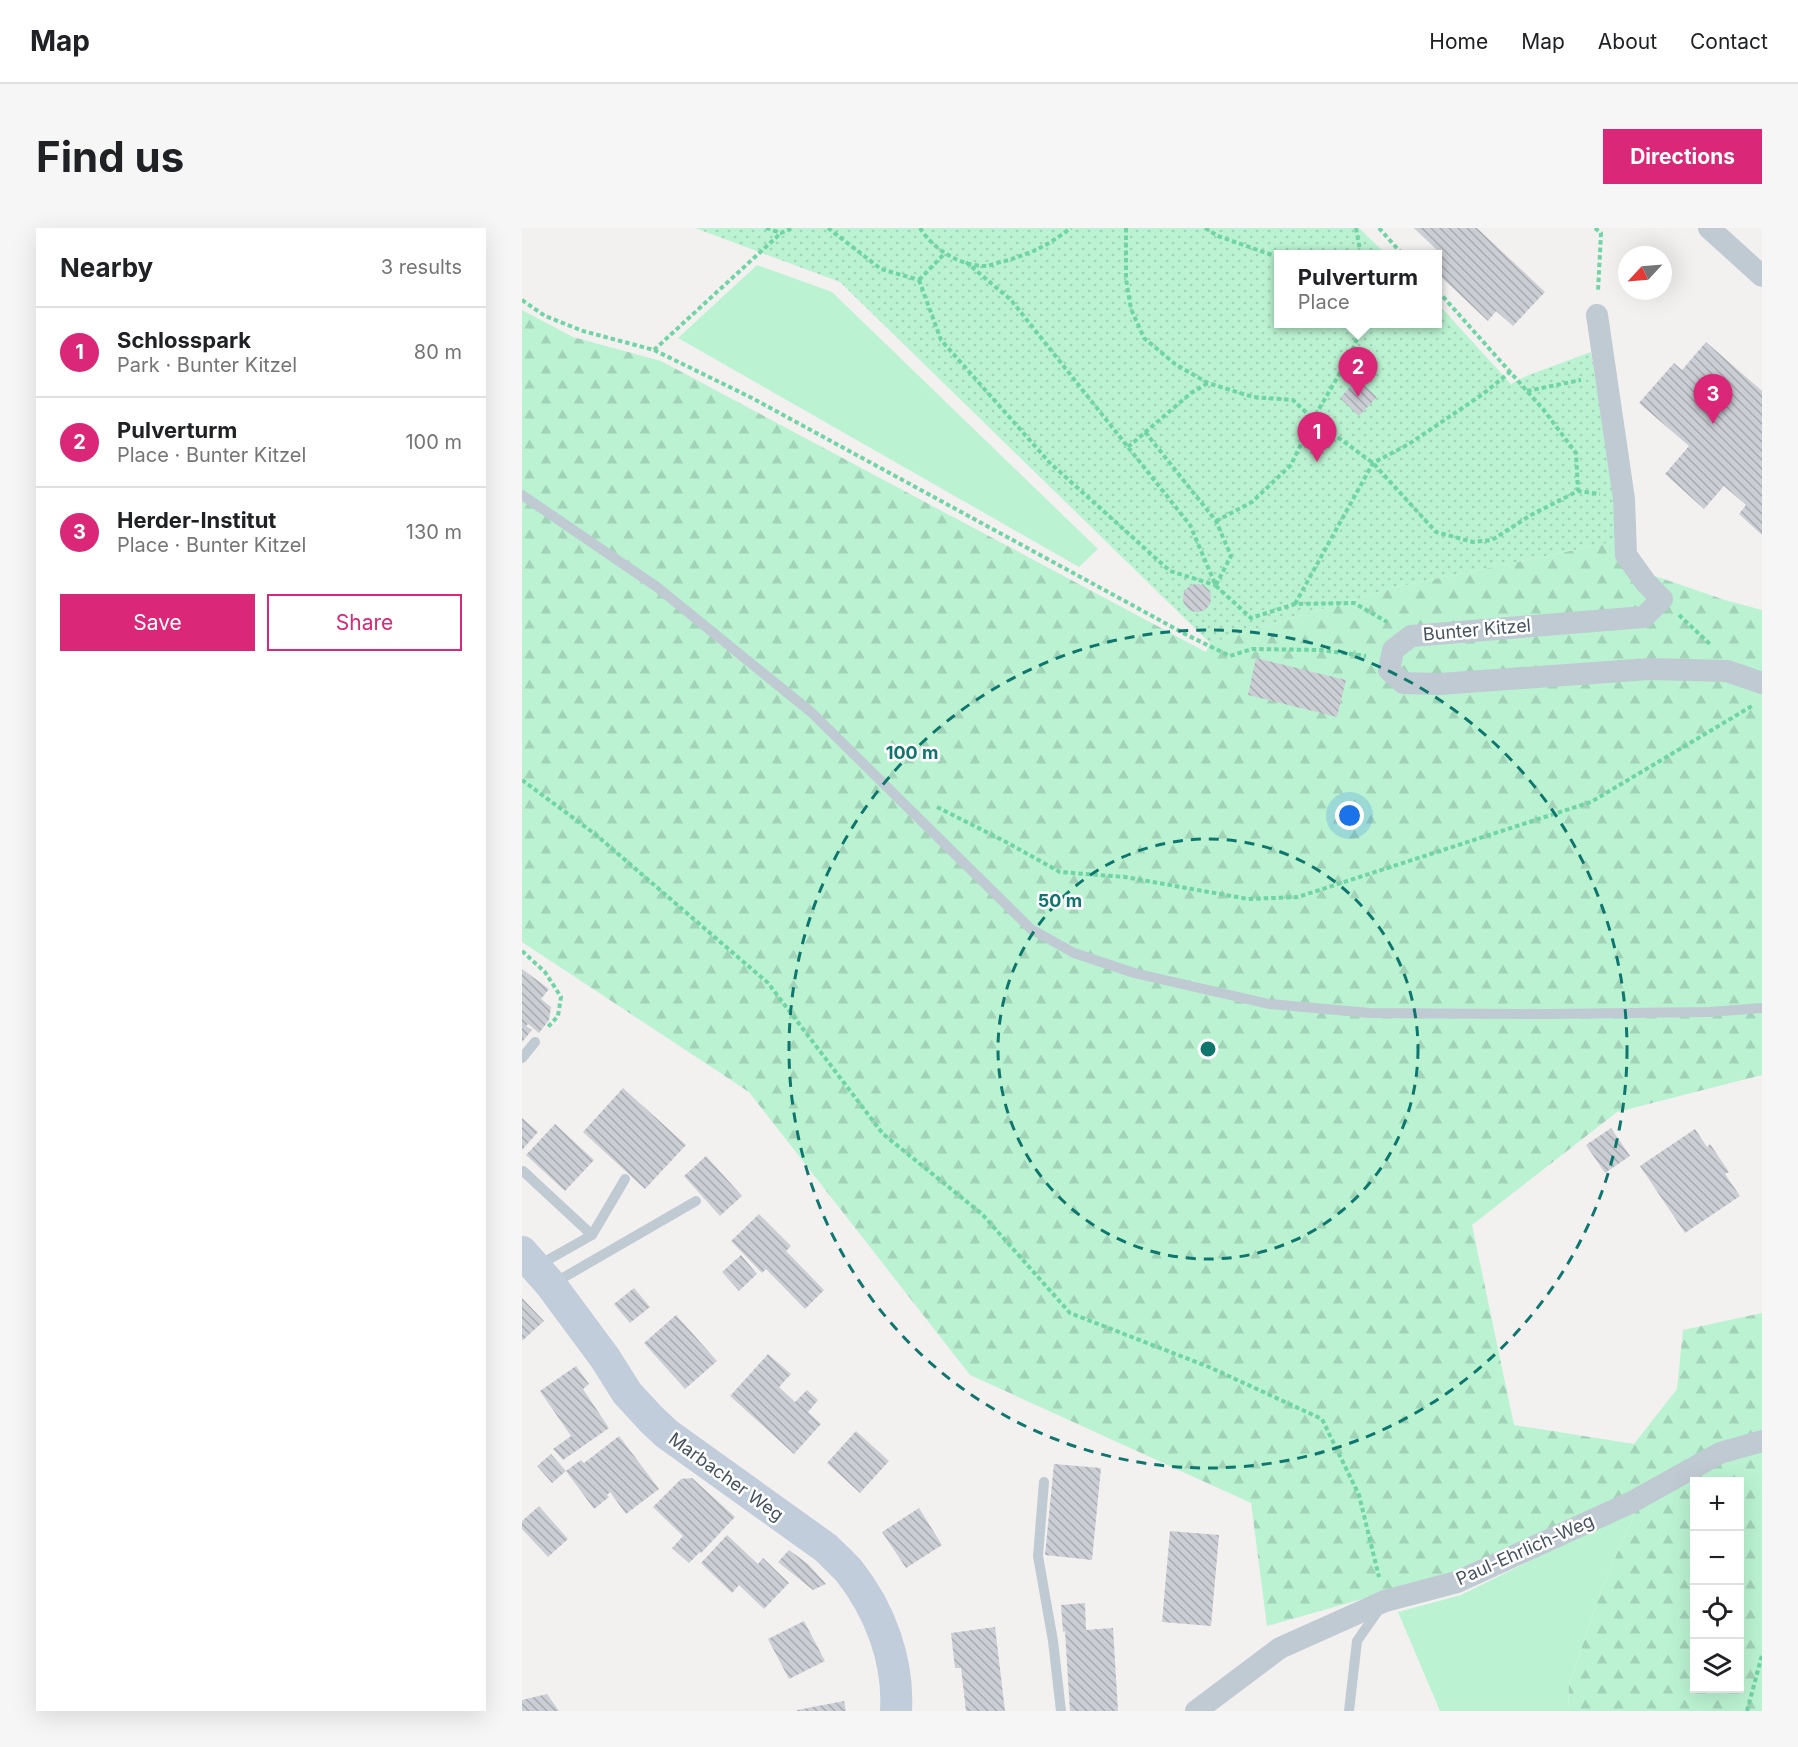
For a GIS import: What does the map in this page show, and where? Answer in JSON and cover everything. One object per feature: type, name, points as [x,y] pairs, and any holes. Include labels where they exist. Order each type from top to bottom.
[{"type":"main road","name":"Marbacher Weg","points":[[536,1268],[605,1358],[627,1393],[651,1419],[667,1434],[826,1548],[848,1570],[868,1598],[882,1627],[896,1680],[896,1711]]},
{"type":"street","points":[[1709,228],[1762,276]]},
{"type":"street","points":[[1597,315],[1624,499],[1626,555],[1646,583],[1662,599]]},
{"type":"street","name":"Bunter Kitzel","points":[[1391,660],[1393,650],[1411,636],[1644,617],[1662,599]]},
{"type":"street","points":[[1391,660],[1389,670],[1403,683],[1440,684],[1649,669],[1727,671],[1762,683]]},
{"type":"street","name":"Paul-Ehrlich-Weg","points":[[1196,1711],[1280,1648],[1385,1600],[1457,1582],[1632,1502],[1720,1453],[1762,1441]]},
{"type":"lane","points":[[522,495],[657,587],[811,712],[1031,929],[1074,953],[1134,973],[1269,1004],[1370,1013],[1710,1012],[1762,1008]]},
{"type":"lane","points":[[522,1058],[535,1042]]},
{"type":"lane","points":[[523,1171],[592,1235]]},
{"type":"lane","points":[[536,1268],[592,1235],[625,1179]]},
{"type":"lane","points":[[536,1268],[696,1202]]},
{"type":"lane","points":[[1044,1482],[1038,1556],[1053,1641],[1061,1711]]},
{"type":"lane","points":[[1348,1711],[1357,1641],[1385,1600]]},
{"type":"path","points":[[766,228],[781,233]]},
{"type":"path","points":[[654,350],[781,233],[794,228]]},
{"type":"path","points":[[828,228],[881,269],[919,280]]},
{"type":"path","points":[[920,228],[926,237],[945,253],[966,262],[987,266],[1050,244],[1071,228]]},
{"type":"path","points":[[1126,228],[1126,279],[1131,309],[1144,338],[1175,364],[1208,383],[1253,397],[1293,400],[1313,419],[1373,463],[1436,532],[1473,542],[1492,540],[1531,515],[1578,491],[1576,453],[1543,409],[1442,297]]},
{"type":"path","points":[[1205,228],[1218,236],[1274,256]]},
{"type":"path","points":[[1356,228],[1360,250]]},
{"type":"path","points":[[1379,228],[1399,250]]},
{"type":"path","points":[[1595,228],[1601,233],[1597,315]]},
{"type":"path","points":[[919,280],[945,253]]},
{"type":"path","points":[[966,262],[1011,300],[1190,525],[1216,586]]},
{"type":"path","points":[[919,280],[941,340],[1050,463],[1170,571],[1216,586],[1251,618],[1295,604],[1354,603],[1411,636]]},
{"type":"path","points":[[522,300],[545,316],[583,331],[654,350],[752,398],[1187,635],[1230,656],[1252,649],[1320,650],[1391,660]]},
{"type":"path","points":[[1216,521],[1252,502],[1291,465],[1313,419],[1350,356],[1361,328]]},
{"type":"path","points":[[1295,604],[1373,463],[1409,444],[1483,394],[1510,372]]},
{"type":"path","points":[[1527,391],[1605,374]]},
{"type":"path","points":[[1128,447],[1157,420],[1191,393],[1208,383]]},
{"type":"path","points":[[1145,432],[1216,521],[1231,556],[1216,586]]},
{"type":"path","points":[[1662,599],[1716,650]]},
{"type":"path","points":[[933,805],[1060,872],[1125,877],[1248,899],[1298,897],[1592,802],[1762,700]]},
{"type":"path","points":[[522,780],[595,834],[768,983],[883,1134],[982,1214],[1070,1313],[1209,1367],[1322,1419],[1359,1495],[1385,1600]]},
{"type":"path","points":[[522,951],[545,972],[561,997],[558,1016],[535,1042]]},
{"type":"path","points":[[1747,1711],[1762,1655]]},
{"type":"green space","points":[[695,228],[1359,228],[1382,250],[1274,250],[1274,328],[1442,328],[1442,308],[1511,384],[1526,376],[1591,352],[1622,540],[1392,588],[1210,643],[840,282]]},
{"type":"green space","points":[[757,265],[832,292],[1098,549],[1079,567],[678,338]]},
{"type":"green space","points":[[522,310],[573,337],[661,361],[1206,652],[1210,643],[1392,588],[1622,540],[1649,574],[1762,610],[1762,1075],[1617,1112],[1472,1225],[1514,1425],[1634,1444],[1677,1389],[1683,1330],[1762,1313],[1762,1432],[1454,1573],[1267,1626],[1251,1503],[970,1375],[749,1092],[522,942]]},
{"type":"green space","points":[[1762,1451],[1762,1711],[1568,1711],[1569,1685],[1602,1588],[1637,1508],[1690,1480],[1690,1693],[1744,1693],[1744,1477],[1695,1477],[1727,1460]]},
{"type":"green space","points":[[1637,1508],[1602,1588],[1569,1685],[1568,1711],[1440,1711],[1398,1612],[1461,1595]]},
{"type":"building","points":[[1414,228],[1477,228],[1545,292],[1513,326],[1496,311],[1488,321],[1442,278],[1442,250],[1437,250]]},
{"type":"building","points":[[1706,342],[1762,391],[1762,535],[1739,514],[1746,505],[1724,486],[1704,509],[1665,474],[1689,446],[1639,403],[1674,363],[1682,370]]},
{"type":"building","points":[[1357,379],[1377,397],[1359,416],[1340,398]]},
{"type":"building","points":[[1197,584],[1207,588],[1211,598],[1207,608],[1197,612],[1187,608],[1183,598],[1187,588]]},
{"type":"building","points":[[1256,658],[1346,680],[1337,717],[1248,695]]},
{"type":"building","points":[[522,969],[549,989],[541,999],[551,1007],[549,1020],[539,1033],[528,1024],[526,1026],[532,1030],[522,1042]]},
{"type":"building","points":[[623,1088],[686,1145],[645,1189],[583,1132]]},
{"type":"building","points":[[522,1118],[538,1132],[522,1150]]},
{"type":"building","points":[[555,1124],[594,1160],[565,1191],[526,1155]]},
{"type":"building","points":[[1611,1128],[1630,1156],[1605,1173],[1586,1145]]},
{"type":"building","points":[[1695,1129],[1707,1147],[1710,1144],[1729,1172],[1725,1174],[1740,1196],[1685,1233],[1640,1166]]},
{"type":"building","points":[[706,1156],[742,1196],[720,1216],[684,1176]]},
{"type":"building","points":[[759,1214],[791,1246],[786,1251],[824,1290],[805,1309],[766,1269],[762,1273],[731,1241]]},
{"type":"building","points":[[741,1255],[757,1274],[739,1291],[722,1272]]},
{"type":"building","points":[[634,1288],[650,1307],[630,1323],[614,1304]]},
{"type":"building","points":[[522,1298],[544,1321],[522,1341]]},
{"type":"building","points":[[676,1315],[717,1361],[685,1389],[644,1343]]},
{"type":"building","points":[[768,1354],[791,1374],[779,1387],[795,1402],[807,1390],[818,1400],[808,1412],[821,1424],[794,1454],[730,1396]]},
{"type":"building","points":[[576,1366],[589,1384],[583,1389],[609,1428],[563,1460],[553,1449],[571,1436],[540,1391]]},
{"type":"building","points":[[856,1431],[889,1461],[860,1493],[827,1463]]},
{"type":"building","points":[[619,1436],[659,1489],[626,1514],[610,1492],[607,1495],[609,1497],[594,1509],[566,1471],[581,1460],[584,1463]]},
{"type":"building","points":[[551,1454],[566,1471],[552,1483],[537,1466]]},
{"type":"building","points":[[1054,1464],[1101,1468],[1092,1560],[1045,1555]]},
{"type":"building","points":[[692,1478],[735,1517],[689,1563],[672,1548],[683,1536],[653,1507],[681,1479]]},
{"type":"building","points":[[539,1506],[568,1539],[548,1557],[522,1529],[522,1521]]},
{"type":"building","points":[[919,1508],[942,1545],[906,1568],[882,1532]]},
{"type":"building","points":[[1170,1531],[1219,1535],[1211,1626],[1162,1622]]},
{"type":"building","points":[[727,1535],[758,1564],[763,1558],[789,1583],[764,1609],[739,1585],[732,1593],[701,1563]]},
{"type":"building","points":[[789,1550],[808,1564],[826,1584],[813,1590],[778,1562]]},
{"type":"building","points":[[1085,1603],[1086,1630],[1113,1628],[1118,1711],[1070,1711],[1061,1605]]},
{"type":"building","points":[[804,1621],[825,1661],[789,1679],[768,1639]]},
{"type":"building","points":[[995,1627],[1005,1711],[966,1711],[961,1668],[955,1668],[951,1633]]},
{"type":"building","points":[[547,1694],[559,1711],[522,1711],[522,1700]]},
{"type":"building","points":[[844,1701],[846,1711],[797,1711],[797,1710]]},
{"type":"place","name":"Pulverturm","points":[[1358,397]]},
{"type":"place","name":"Herder-Institut","points":[[1713,424]]},
{"type":"place","name":"Schlosspark","points":[[1317,462]]}]
